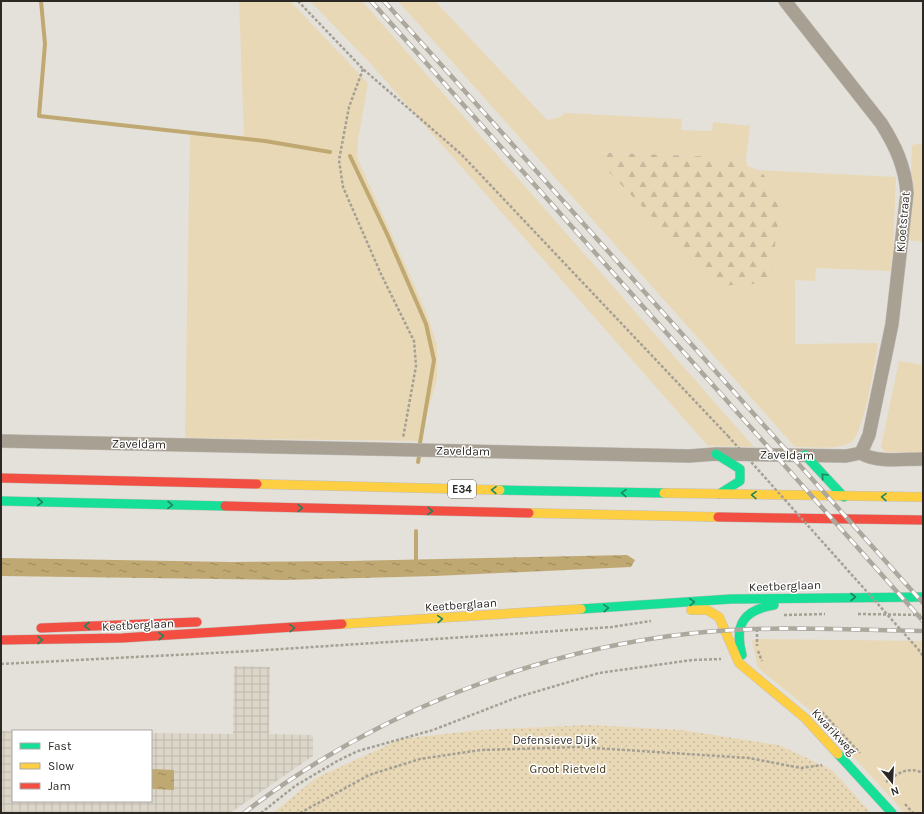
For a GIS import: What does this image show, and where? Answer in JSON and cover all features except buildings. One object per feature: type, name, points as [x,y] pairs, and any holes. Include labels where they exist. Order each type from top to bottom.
[{"type":"main road","points":[[716,454],[740,469],[740,481],[719,494]]},
{"type":"main road","points":[[805,456],[844,497]]},
{"type":"main road","name":"E34","points":[[1,478],[844,497],[923,497]]},
{"type":"main road","name":"E34","points":[[1,501],[554,514],[923,520]]},
{"type":"main road","points":[[741,623],[747,613],[754,609],[814,597]]},
{"type":"main road","name":"Keetberglaan","points":[[1,640],[122,638],[653,604],[814,597],[923,597]]},
{"type":"main road","name":"Kwarikweg","points":[[653,604],[680,611],[707,610],[714,613],[724,624],[736,659],[751,674],[805,718],[892,813]]},
{"type":"main road","name":"Keetberglaan","points":[[31,628],[210,621]]},
{"type":"main road","name":"Kwarikweg","points":[[741,623],[738,642],[751,674]]},
{"type":"street","name":"Kloetstraat","points":[[785,1],[881,122],[902,163],[906,179],[907,193],[892,324],[869,435],[861,453]]},
{"type":"street","name":"Zaveldam","points":[[1,441],[689,456],[716,454],[846,456],[861,453],[867,458],[876,459],[923,459]]},
{"type":"path","points":[[298,1],[363,69],[461,154],[728,436],[923,656]]},
{"type":"path","points":[[363,69],[349,107],[339,160],[343,187],[414,341],[416,366],[400,450]]},
{"type":"path","points":[[780,615],[826,614]]},
{"type":"path","points":[[856,614],[923,615]]},
{"type":"path","points":[[1,664],[251,651],[527,633],[612,627],[655,621]]},
{"type":"path","points":[[741,623],[756,622],[756,645],[759,654]]},
{"type":"path","points":[[261,813],[295,786],[339,760],[358,751],[433,730],[518,697],[598,673],[692,660],[736,659]]},
{"type":"path","name":"Defensieve Dijk","points":[[300,813],[369,775],[420,759],[480,750],[579,747],[748,758],[801,768],[822,765]]},
{"type":"path","points":[[886,782],[899,772],[907,770],[916,770],[923,774]]},
{"type":"shaded area","points":[[234,666],[270,667],[269,734],[313,735],[313,756],[230,813],[1,813],[1,731],[12,731],[12,802],[152,802],[152,733],[233,734]]},
{"type":"green space","points":[[239,1],[290,1],[368,83],[358,140],[357,157],[425,309],[437,345],[437,379],[419,441],[185,438],[190,131],[244,136]]},
{"type":"green space","points":[[310,1],[362,1],[754,447],[708,446],[369,62]]},
{"type":"green space","points":[[398,1],[435,1],[547,120],[560,117],[565,113],[682,119],[681,130],[712,131],[713,122],[750,126],[746,158],[591,152],[764,175],[758,170],[896,177],[892,271],[816,268],[815,281],[795,280],[795,344],[878,343],[872,381],[864,413],[860,427],[850,443],[837,447],[795,447]]},
{"type":"green space","points":[[923,143],[923,242],[908,240],[912,145]]},
{"type":"green space","points":[[590,152],[746,158],[747,166],[758,170],[764,175],[780,208],[770,283],[718,286]]},
{"type":"green space","points":[[899,361],[923,365],[923,452],[885,452],[881,447]]},
{"type":"green space","points":[[757,639],[923,641],[923,813],[905,813],[811,711],[758,668],[752,641]]},
{"type":"green space","name":"Groot Rietveld","points":[[588,725],[681,730],[779,745],[832,770],[871,813],[273,813],[316,778],[401,739],[480,730]]},
{"type":"water","points":[[627,555],[635,560],[631,567],[435,576],[284,580],[1,576],[1,558],[232,562]]},
{"type":"water","points":[[152,769],[174,770],[174,790],[152,789]]},
{"type":"waterway","points":[[41,1],[45,44],[39,116],[265,141],[330,152]]},
{"type":"waterway","points":[[350,156],[387,234],[426,324],[434,360],[420,443]]},
{"type":"waterway","points":[[418,462],[419,457]]},
{"type":"waterway","points":[[416,531],[416,564]]},
{"type":"railway","points":[[371,1],[923,621]]},
{"type":"railway","points":[[384,1],[923,603]]},
{"type":"railway","points":[[244,813],[294,778],[346,746],[400,717],[457,692],[515,671],[575,654],[635,642],[695,633],[752,629],[923,631]]},
{"type":"traffic: fast","points":[[716,454],[740,469],[740,481],[719,494]]},
{"type":"traffic: fast","points":[[805,455],[844,497]]},
{"type":"traffic: fast","points":[[500,490],[664,493]]},
{"type":"traffic: fast","points":[[1,501],[225,506]]},
{"type":"traffic: fast","points":[[581,609],[731,599],[923,597]]},
{"type":"traffic: fast","points":[[742,655],[739,635],[740,627],[743,621],[748,615],[755,611],[763,607],[774,605]]},
{"type":"traffic: fast","points":[[838,754],[892,813]]},
{"type":"traffic: slow","points":[[257,484],[500,490]]},
{"type":"traffic: slow","points":[[664,493],[923,497]]},
{"type":"traffic: slow","points":[[529,513],[718,517]]},
{"type":"traffic: slow","points":[[342,624],[581,609]]},
{"type":"traffic: slow","points":[[691,610],[707,610],[719,617],[739,663],[805,718],[838,754]]},
{"type":"traffic: jam","points":[[1,478],[257,484]]},
{"type":"traffic: jam","points":[[225,506],[529,513]]},
{"type":"traffic: jam","points":[[718,517],[923,520]]},
{"type":"traffic: jam","points":[[41,628],[197,622]]},
{"type":"traffic: jam","points":[[1,640],[122,638],[342,624]]}]
